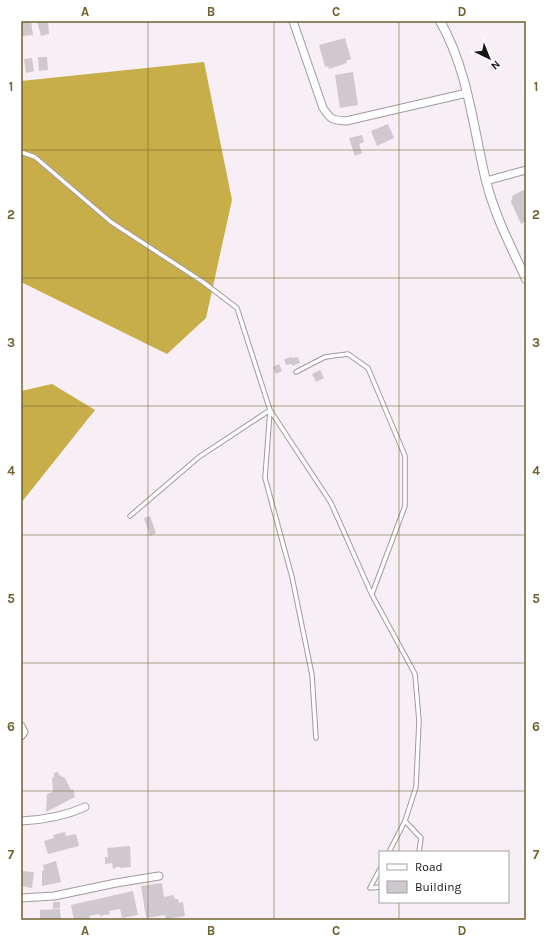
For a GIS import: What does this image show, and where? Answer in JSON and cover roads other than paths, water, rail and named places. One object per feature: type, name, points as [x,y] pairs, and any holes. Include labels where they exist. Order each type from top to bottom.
[{"type":"street","points":[[293,21],[323,108],[329,117],[335,120],[346,121],[467,93]]},
{"type":"street","points":[[440,21],[455,52],[467,93],[486,181],[498,220],[523,267],[526,279]]},
{"type":"street","points":[[486,181],[526,170]]},
{"type":"street","points":[[21,821],[59,816],[74,812],[84,807]]},
{"type":"street","points":[[21,898],[59,895],[159,876]]},
{"type":"lane","points":[[21,152],[35,157],[112,222],[203,282],[237,308],[270,410],[331,503],[372,594],[415,674],[419,721],[416,787],[405,821],[390,851]]},
{"type":"lane","points":[[296,372],[325,357],[348,354],[368,368],[405,456],[405,506],[372,594]]},
{"type":"lane","points":[[130,516],[199,457],[270,410]]},
{"type":"lane","points":[[270,410],[265,478],[292,577],[312,675],[316,738]]},
{"type":"lane","points":[[405,821],[421,838],[419,851]]},
{"type":"lane","points":[[379,871],[370,888],[379,887]]}]
